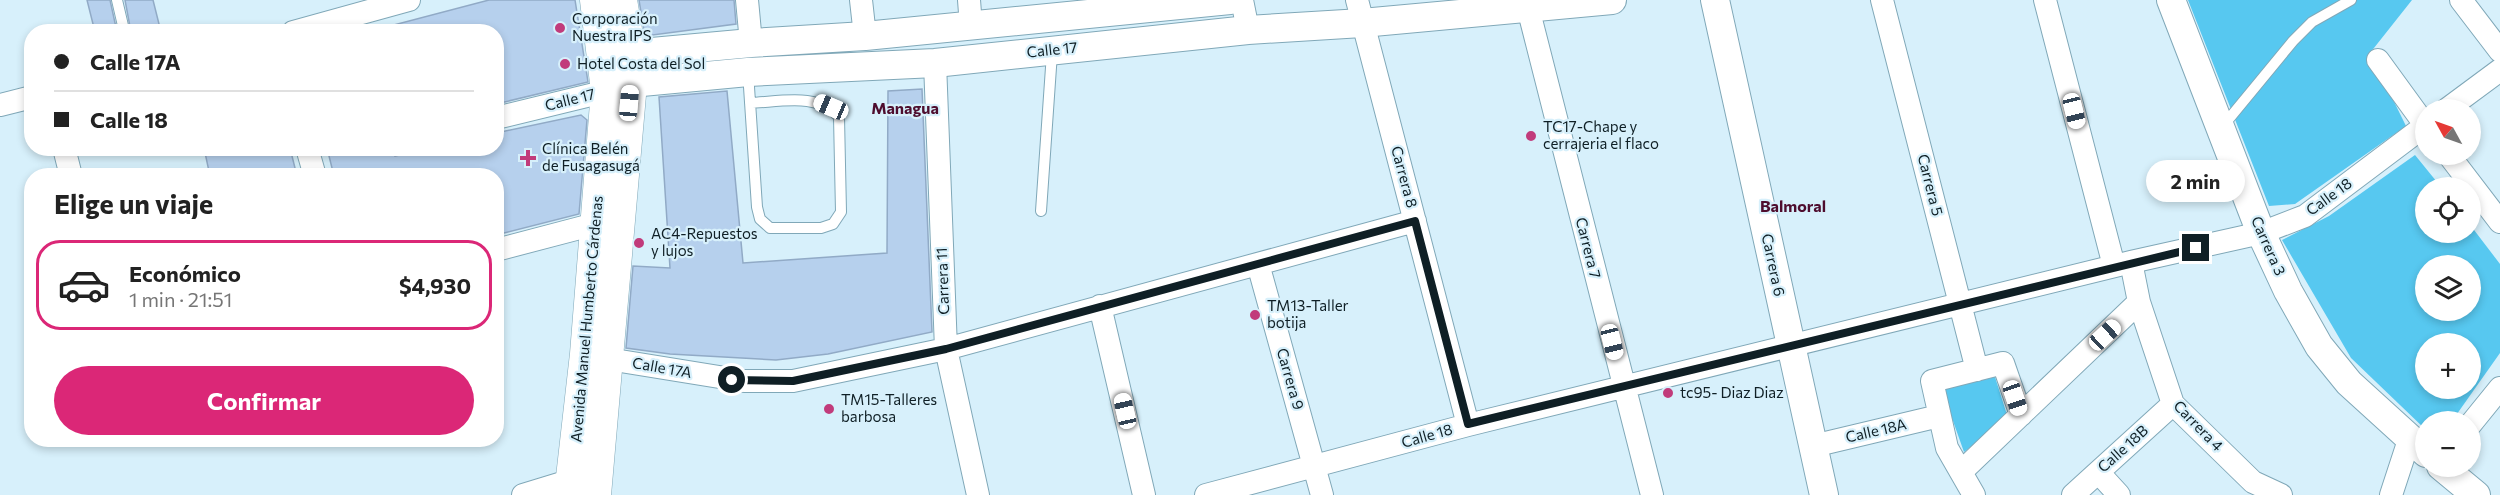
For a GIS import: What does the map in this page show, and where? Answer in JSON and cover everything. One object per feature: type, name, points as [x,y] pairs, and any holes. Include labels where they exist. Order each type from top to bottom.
[{"type":"main road","name":"Avenida Manuel Humberto Cárdenas","points":[[579,490],[595,224],[618,73],[596,0]]},
{"type":"main road","name":"Avenida Manuel Humberto Cárdenas","points":[[579,490],[608,359],[621,0]]},
{"type":"street","points":[[322,24],[409,0]]},
{"type":"street","points":[[747,0],[751,43]]},
{"type":"street","points":[[861,0],[865,36]]},
{"type":"street","name":"Calle 17","points":[[504,115],[618,73],[751,43],[865,36],[970,13],[1230,0]]},
{"type":"street","points":[[1242,0],[1248,30]]},
{"type":"street","name":"Calle 17","points":[[618,73],[748,72],[935,63],[1248,30],[1360,11],[1612,0]]},
{"type":"street","name":"Carrera 6","points":[[1715,0],[1824,495]]},
{"type":"street","name":"Carrera 5","points":[[1882,0],[1977,370]]},
{"type":"street","name":"Carrera 4","points":[[2045,0],[2122,264],[2139,302],[2173,404],[2253,482],[2281,495]]},
{"type":"street","name":"Carrera 3","points":[[2171,0],[2261,233],[2288,291],[2319,346],[2349,383],[2415,445]]},
{"type":"street","points":[[2462,0],[2500,51]]},
{"type":"street","name":"Carrera 7","points":[[1527,4],[1652,495]]},
{"type":"street","name":"Carrera 8","points":[[1360,11],[1468,424]]},
{"type":"street","points":[[2378,60],[2415,111]]},
{"type":"street","name":"Carrera 11","points":[[935,63],[946,349],[978,495]]},
{"type":"street","points":[[2460,99],[2500,69]]},
{"type":"street","points":[[0,105],[24,99]]},
{"type":"street","name":"Calle 18","points":[[1211,494],[1314,468],[1468,424],[2122,264],[2261,233],[2305,216],[2415,133]]},
{"type":"street","points":[[2456,165],[2500,222]]},
{"type":"street","name":"Calle 17A","points":[[608,359],[720,378],[769,382],[793,381],[946,349],[1415,221]]},
{"type":"street","points":[[504,248],[595,224]]},
{"type":"street","name":"Carrera 9","points":[[1258,264],[1322,495]]},
{"type":"street","points":[[1961,472],[2139,302]]},
{"type":"street","points":[[1100,306],[1144,495]]},
{"type":"street","points":[[1974,495],[1947,448],[1932,381],[2003,363],[2020,415]]},
{"type":"street","points":[[2481,411],[2500,387]]},
{"type":"street","name":"Calle 18B","points":[[2073,495],[2173,404]]},
{"type":"street","name":"Calle 18A","points":[[1813,446],[1939,416]]},
{"type":"street","points":[[2391,495],[2415,451]]},
{"type":"street","points":[[2098,472],[2119,495]]},
{"type":"street","points":[[2454,477],[2476,495]]},
{"type":"street","points":[[523,495],[579,490]]},
{"type":"lane","points":[[117,0],[123,24]]},
{"type":"lane","points":[[2221,129],[2312,22],[2351,0]]},
{"type":"lane","points":[[1041,211],[1053,51]]},
{"type":"lane","points":[[748,72],[750,103],[757,207],[760,219],[770,228],[821,228],[833,224],[841,212],[838,117],[831,107],[818,101],[750,103]]},
{"type":"shaded area","points":[[2188,0],[2412,0],[2370,53],[2406,126],[2295,204],[2269,206]]},
{"type":"shaded area","points":[[2415,155],[2415,165],[2423,165],[2433,177],[2415,177],[2415,243],[2481,243],[2481,239],[2500,264],[2500,353],[2481,380],[2481,333],[2415,333],[2415,399],[2468,399],[2459,411],[2415,411],[2415,419],[2351,358],[2282,240],[2329,216]]},
{"type":"shaded area","points":[[1995,377],[2008,418],[1964,452],[1942,390]]},
{"type":"building","points":[[87,0],[110,0],[115,24],[93,24]]},
{"type":"building","points":[[125,0],[153,0],[159,24],[130,24]]},
{"type":"building","points":[[489,0],[575,0],[588,82],[504,102],[504,24],[397,24]]},
{"type":"building","points":[[639,0],[734,0],[736,24],[645,36]]},
{"type":"building","points":[[922,89],[932,332],[828,354],[776,360],[670,354],[626,348],[633,266],[670,268],[659,97],[727,91],[743,263],[887,253],[888,91]]},
{"type":"building","points":[[581,115],[587,120],[579,214],[504,233],[504,168],[332,168],[329,156],[504,156],[504,131]]},
{"type":"building","points":[[206,156],[292,156],[295,168],[208,168]]},
{"type":"place","name":"Corporación Nuestra IPS","points":[[560,28]]},
{"type":"place","name":"Hotel Costa del Sol","points":[[565,64]]},
{"type":"place","name":"TC17-Chape y cerrajeria el flaco","points":[[1531,136]]},
{"type":"place","name":"Clínica Belén de Fusagasugá","points":[[528,158]]},
{"type":"place","name":"AC4-Repuestos y lujos","points":[[639,243]]},
{"type":"place","name":"TM13-Taller botija","points":[[1255,315]]},
{"type":"place","name":"tc95- Diaz Diaz","points":[[1668,393]]},
{"type":"place","name":"TM15-Talleres barbosa","points":[[829,409]]},
{"type":"district","name":"Managua","points":[[905,108]]},
{"type":"district","name":"Balmoral","points":[[1793,206]]},
{"type":"route","points":[[732,380],[793,381],[946,349],[1415,221],[1468,424],[2196,248]]}]
